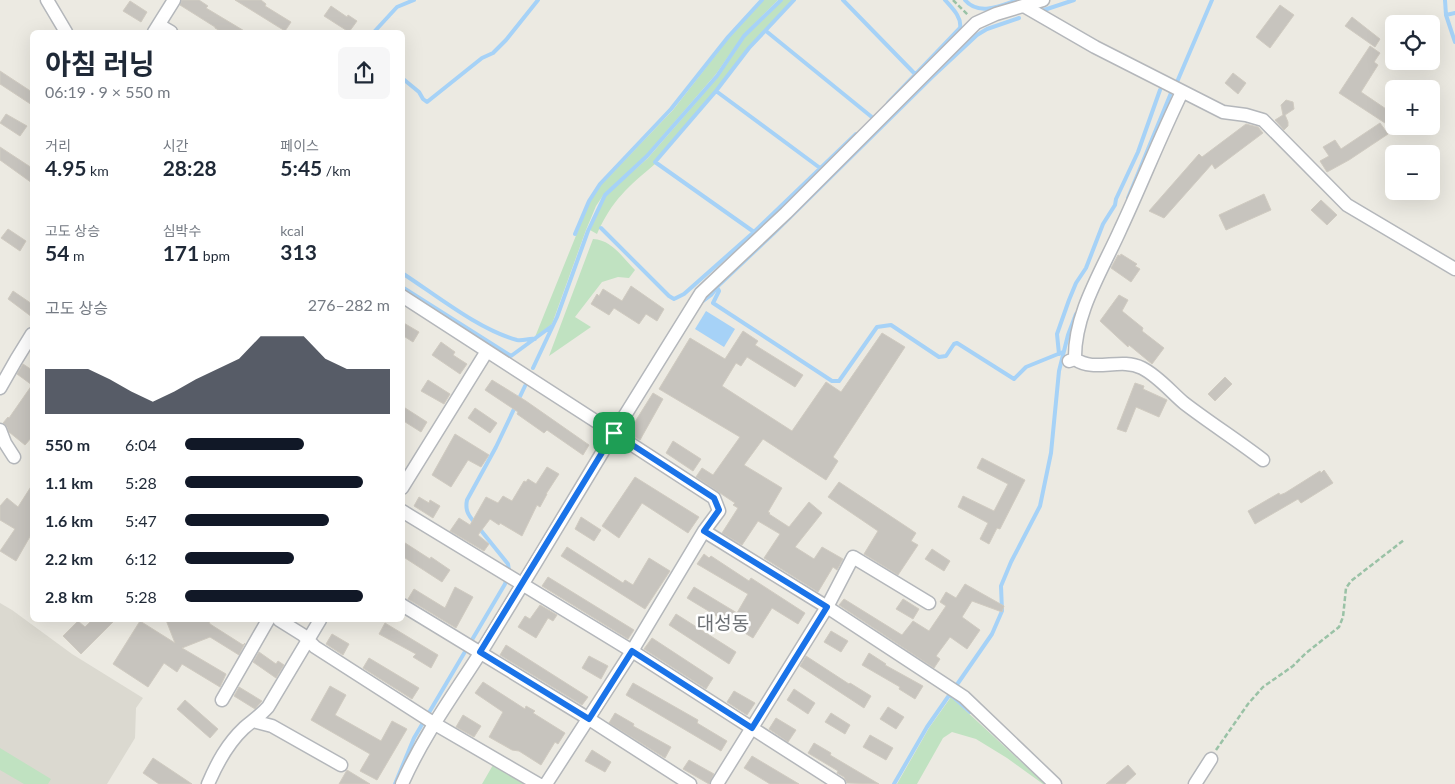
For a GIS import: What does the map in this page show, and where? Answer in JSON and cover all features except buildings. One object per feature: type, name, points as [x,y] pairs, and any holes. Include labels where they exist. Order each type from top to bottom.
[{"type":"street","points":[[47,0],[65,30]]},
{"type":"street","points":[[156,29],[174,0]]},
{"type":"street","points":[[402,784],[429,720],[513,579],[614,433],[701,293],[786,213],[976,23],[996,14],[1043,0]]},
{"type":"street","points":[[1024,6],[1095,47],[1223,112],[1246,115],[1263,120],[1347,205],[1455,269]]},
{"type":"street","points":[[1182,92],[1092,291],[1078,329],[1072,360],[1083,365],[1094,366],[1124,363],[1142,368],[1211,424],[1233,437],[1262,460]]},
{"type":"street","points":[[405,298],[714,498],[719,510],[704,531],[632,651],[546,784]]},
{"type":"street","points":[[0,388],[30,337]]},
{"type":"street","points":[[405,483],[487,351]]},
{"type":"street","points":[[0,430],[5,443],[14,457]]},
{"type":"street","points":[[405,514],[632,651],[839,784]]},
{"type":"street","points":[[704,531],[827,607],[964,697],[1055,784]]},
{"type":"street","points":[[717,784],[827,607],[853,557],[929,603]]},
{"type":"street","points":[[405,607],[589,719],[690,784]]},
{"type":"street","points":[[222,700],[267,622]]},
{"type":"street","points":[[283,622],[315,646],[429,720],[538,784]]},
{"type":"street","points":[[208,784],[225,749],[244,727],[268,708],[319,622]]},
{"type":"street","points":[[253,721],[272,726],[340,765]]},
{"type":"street","points":[[1195,784],[1211,759]]},
{"type":"path","points":[[953,0],[976,23]]},
{"type":"path","points":[[1211,759],[1248,704],[1263,687],[1339,627],[1346,588],[1351,581],[1404,540]]},
{"type":"shaded area","points":[[0,603],[72,654],[143,698],[136,708],[135,738],[107,784],[0,784]]},
{"type":"green space","points":[[764,0],[778,0],[744,34],[716,74],[646,155],[604,194],[596,206],[586,230],[552,324],[535,337],[590,201],[601,185],[673,110],[729,38]]},
{"type":"green space","points":[[783,0],[793,0],[748,47],[716,90],[654,162],[655,164],[615,203],[597,234],[590,230],[606,195],[648,158],[718,77],[745,37]]},
{"type":"green space","points":[[593,239],[606,242],[635,270],[629,278],[618,277],[602,282],[575,317],[591,327],[549,356]]},
{"type":"green space","points":[[951,697],[1045,784],[976,739],[952,732],[943,738],[917,784],[897,784],[929,728]]},
{"type":"green space","points":[[0,748],[51,779],[48,784],[24,784],[0,770]]},
{"type":"green space","points":[[493,765],[527,784],[482,784]]},
{"type":"water","points":[[706,311],[735,329],[724,347],[695,329]]},
{"type":"waterway","points":[[376,30],[397,7],[414,0]]},
{"type":"waterway","points":[[405,80],[419,92],[427,102],[482,58],[493,53],[538,0]]},
{"type":"waterway","points":[[575,234],[589,201],[600,184],[671,109],[728,37],[762,0]]},
{"type":"waterway","points":[[533,368],[557,317],[588,231],[605,195],[647,156],[717,76],[744,36],[781,0]]},
{"type":"waterway","points":[[754,232],[655,162],[716,91],[749,48],[794,0]]},
{"type":"waterway","points":[[843,0],[915,74]]},
{"type":"waterway","points":[[888,103],[960,28],[958,16],[945,0]]},
{"type":"waterway","points":[[965,0],[970,5],[983,9],[997,7],[1017,0]]},
{"type":"waterway","points":[[1044,10],[1074,0]]},
{"type":"waterway","points":[[1177,82],[1212,0]]},
{"type":"waterway","points":[[1445,0],[1446,15],[1455,42]]},
{"type":"waterway","points":[[1446,15],[1455,13]]},
{"type":"waterway","points":[[703,301],[977,35],[987,29],[1019,18]]},
{"type":"waterway","points":[[766,31],[873,118]]},
{"type":"waterway","points":[[1059,354],[1057,334],[1069,300],[1076,283],[1086,268],[1103,224],[1115,205],[1138,152],[1160,90]]},
{"type":"waterway","points":[[716,91],[820,168]]},
{"type":"waterway","points":[[1128,198],[1171,93]]},
{"type":"waterway","points":[[601,228],[674,299],[684,294],[754,232],[856,134]]},
{"type":"waterway","points":[[405,275],[458,311],[488,328],[517,340],[535,339]]},
{"type":"waterway","points":[[717,287],[719,291],[713,303],[832,381],[839,381],[877,327],[891,325],[939,357],[946,356],[954,344],[957,343],[1014,379],[1026,367],[1063,352]]},
{"type":"waterway","points":[[405,289],[511,356],[552,326]]},
{"type":"waterway","points":[[956,686],[992,634],[1002,611],[1001,586],[1011,562],[1040,506],[1051,453],[1059,371],[1068,335],[1076,314]]},
{"type":"waterway","points":[[475,523],[466,507],[467,500],[496,447],[525,386]]},
{"type":"waterway","points":[[395,784],[414,738],[505,584],[509,570],[508,564],[479,528]]},
{"type":"waterway","points":[[894,784],[927,727],[950,694],[970,712]]},
{"type":"district","name":"대성동","points":[[723,622]]},
{"type":"route","points":[[614,433],[714,498],[719,510],[704,531],[827,607],[752,728],[632,651],[589,719],[480,652],[614,433]]}]
